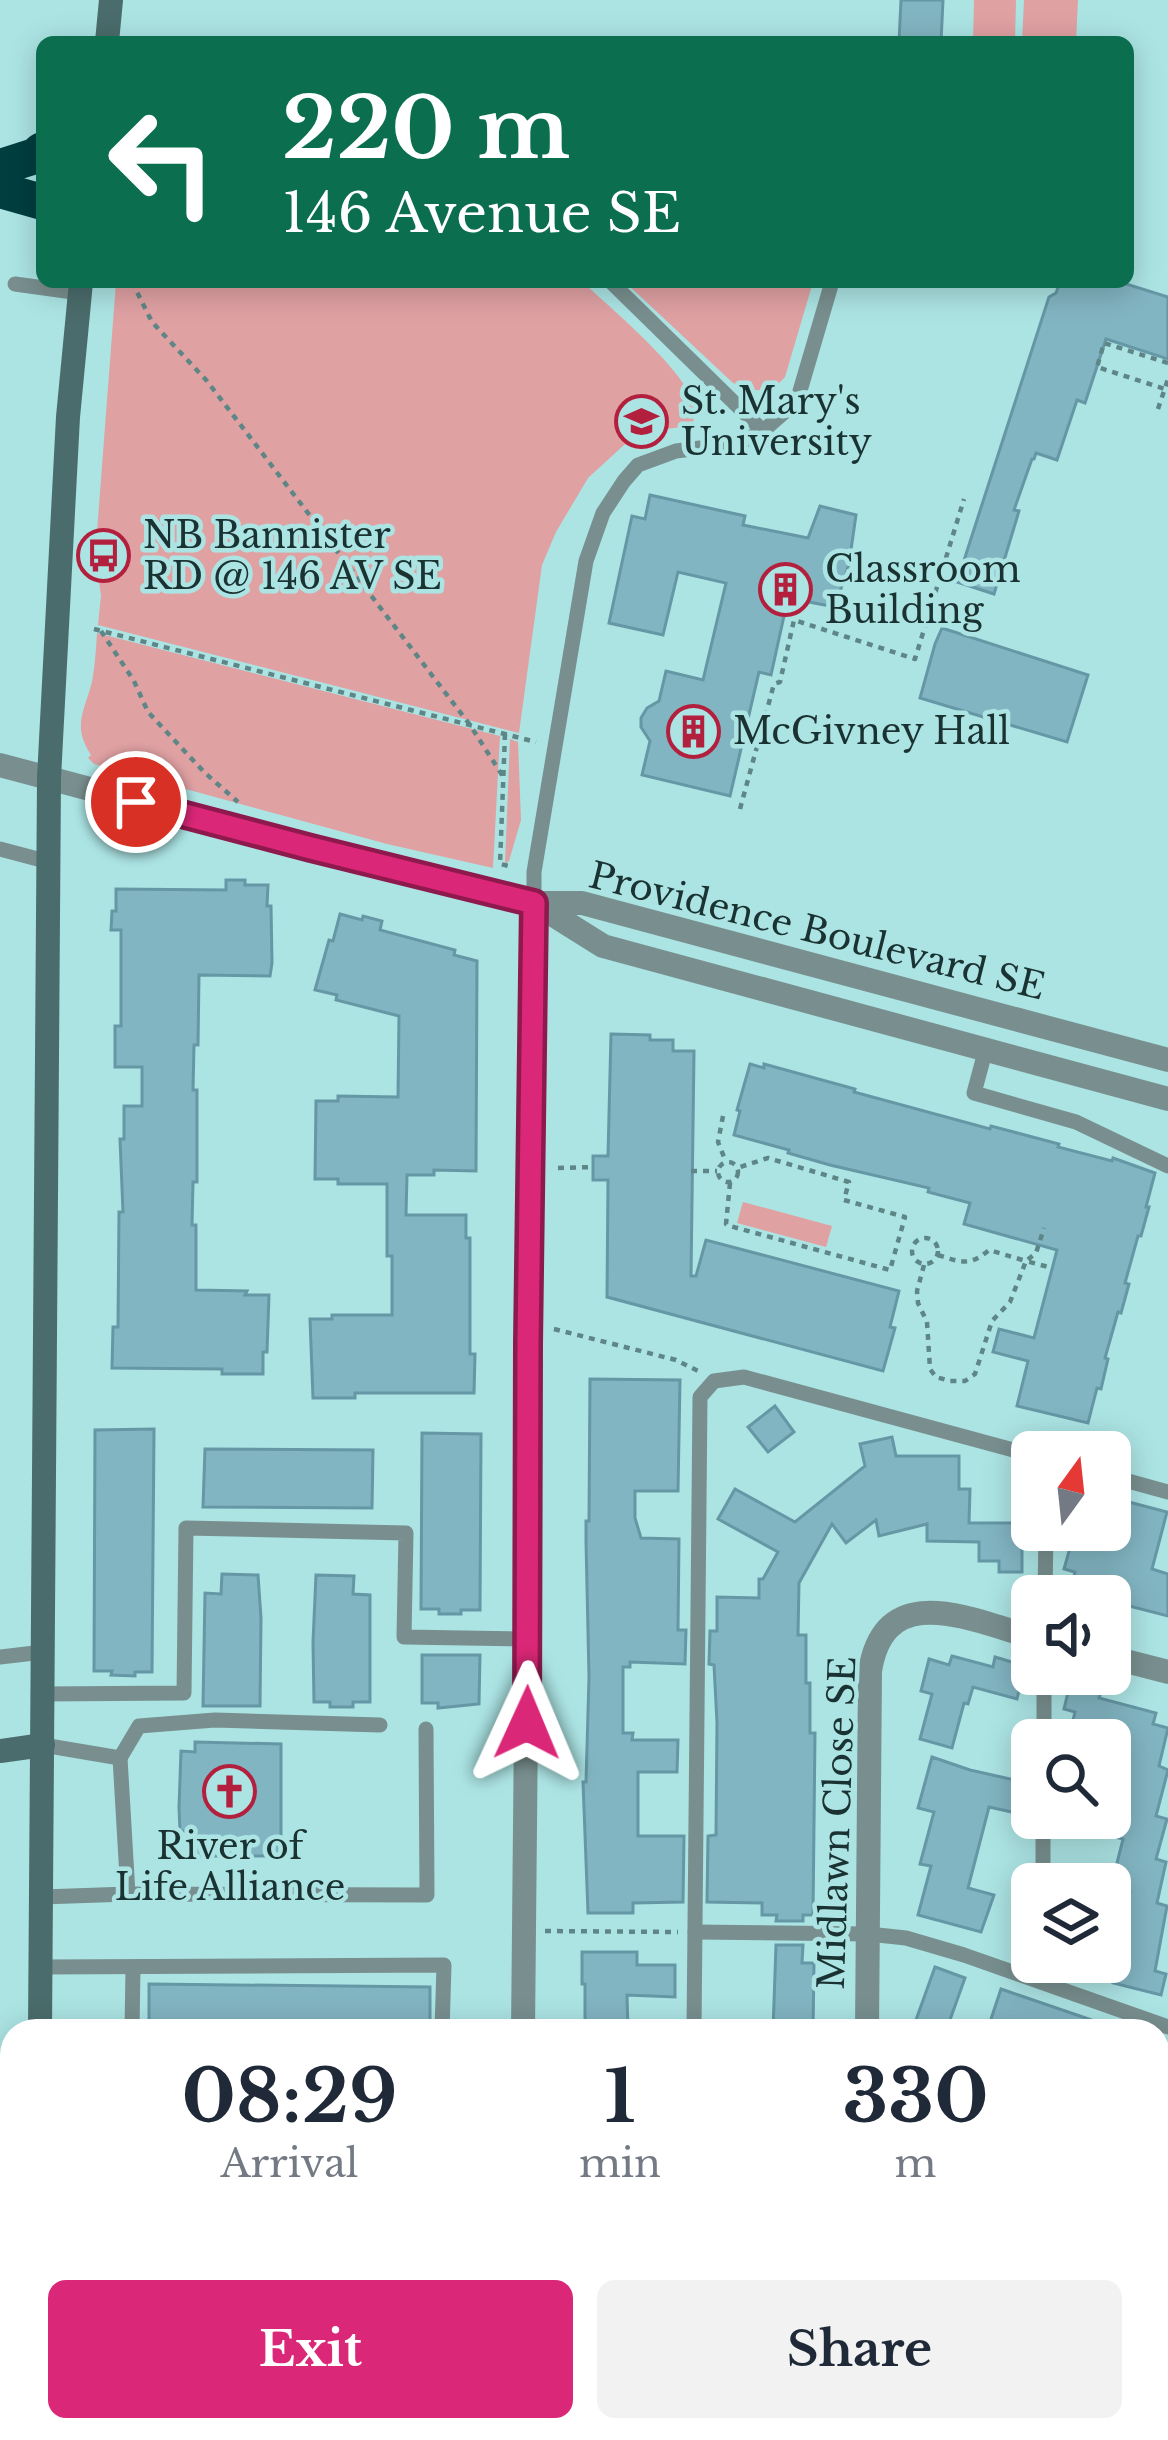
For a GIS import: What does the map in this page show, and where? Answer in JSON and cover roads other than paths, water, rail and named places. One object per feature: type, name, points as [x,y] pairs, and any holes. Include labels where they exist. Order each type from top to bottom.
[{"type":"highway","points":[[0,167],[36,155]]},
{"type":"highway","points":[[0,190],[36,200]]},
{"type":"street","points":[[108,36],[111,0]]},
{"type":"street","points":[[40,2019],[49,778],[68,417],[80,288]]},
{"type":"street","points":[[0,765],[534,903],[523,2019]]},
{"type":"street","name":"Providence Boulevard SE","points":[[534,903],[603,946],[1168,1100]]},
{"type":"street","name":"Providence Boulevard SE","points":[[534,903],[582,904],[1168,1060]]},
{"type":"street","name":"Midlawn Close SE","points":[[867,2019],[874,1647],[885,1630],[914,1613],[938,1611],[1011,1630]]},
{"type":"street","points":[[1131,1662],[1168,1672]]},
{"type":"street","points":[[0,1750],[43,1745]]},
{"type":"lane","points":[[16,284],[36,285]]},
{"type":"lane","points":[[617,288],[763,431]]},
{"type":"lane","points":[[534,903],[534,872],[586,560],[596,530],[638,465],[676,451],[740,443],[763,431],[797,401],[830,288]]},
{"type":"lane","points":[[0,849],[49,862]]},
{"type":"lane","points":[[985,1052],[974,1093],[1076,1122],[1168,1166]]},
{"type":"lane","points":[[694,2019],[700,1397],[713,1382],[744,1377],[1011,1449]]},
{"type":"lane","points":[[1131,1482],[1168,1492]]},
{"type":"lane","points":[[43,1694],[184,1693],[186,1528],[406,1533],[404,1637],[528,1639]]},
{"type":"lane","points":[[0,1657],[43,1652]]},
{"type":"lane","points":[[128,1894],[120,1758],[139,1726],[215,1720],[380,1725]]},
{"type":"lane","points":[[42,1897],[428,1895],[426,1729]]},
{"type":"lane","points":[[43,1745],[120,1758]]},
{"type":"lane","points":[[695,1932],[906,1938],[1145,2019]]},
{"type":"lane","points":[[42,1967],[444,1965],[442,2019]]},
{"type":"lane","points":[[132,2019],[133,1968]]},
{"type":"place","name":"St. Mary's University","points":[[642,422]]},
{"type":"place","name":"NB Bannister RD @ 146 AV SE","points":[[104,556]]},
{"type":"place","name":"Classroom Building","points":[[786,590]]},
{"type":"place","name":"McGivney Hall","points":[[694,731]]},
{"type":"place","name":"River of Life Alliance","points":[[230,1791]]}]
